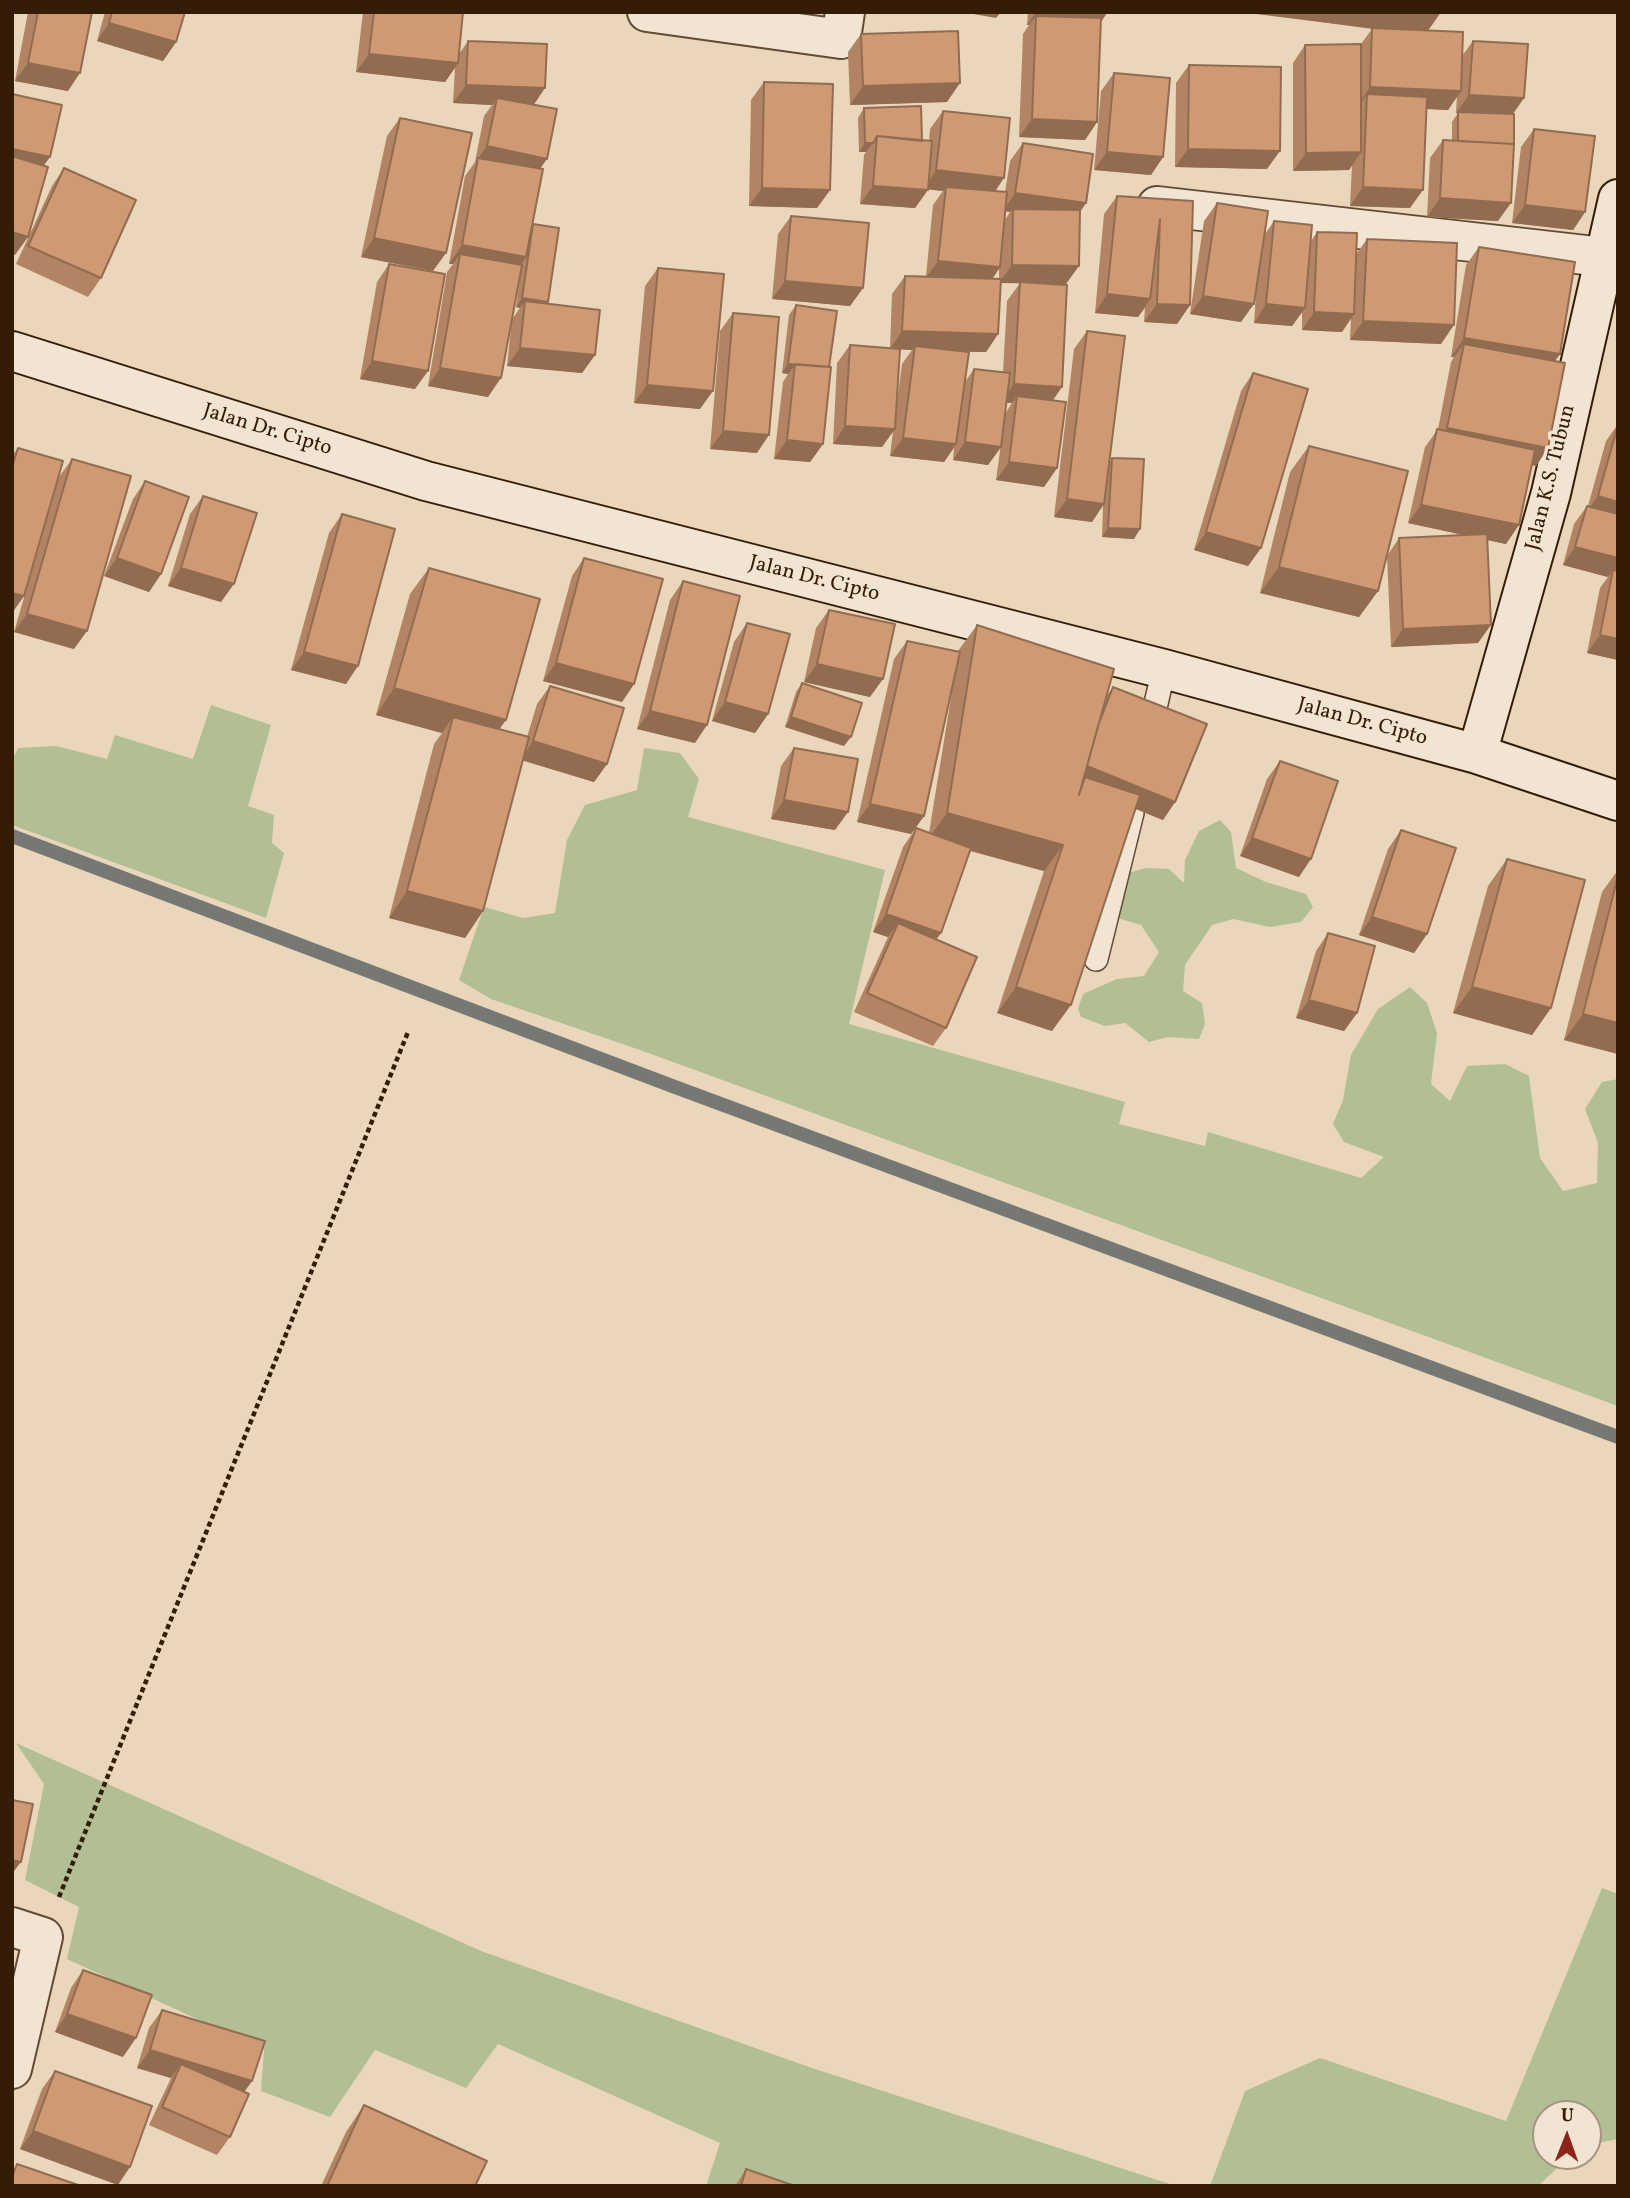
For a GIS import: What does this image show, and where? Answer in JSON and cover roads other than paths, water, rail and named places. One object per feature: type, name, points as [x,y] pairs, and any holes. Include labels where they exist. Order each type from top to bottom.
[{"type":"street","points":[[647,12],[841,39],[845,12]]},
{"type":"street","name":"Jalan K.S. Tubun","points":[[1477,754],[1551,493],[1618,199]]},
{"type":"street","points":[[1157,206],[1603,257]]},
{"type":"street","name":"Jalan Dr. Cipto","points":[[12,351],[426,481],[1164,669],[1477,754],[1618,801]]},
{"type":"street","points":[[12,2069],[27,1932]]},
{"type":"lane","points":[[1152,725],[1164,669]]},
{"type":"lane","points":[[1096,959],[1133,806]]},
{"type":"waterway","points":[[12,836],[675,1087],[1618,1437]]}]
